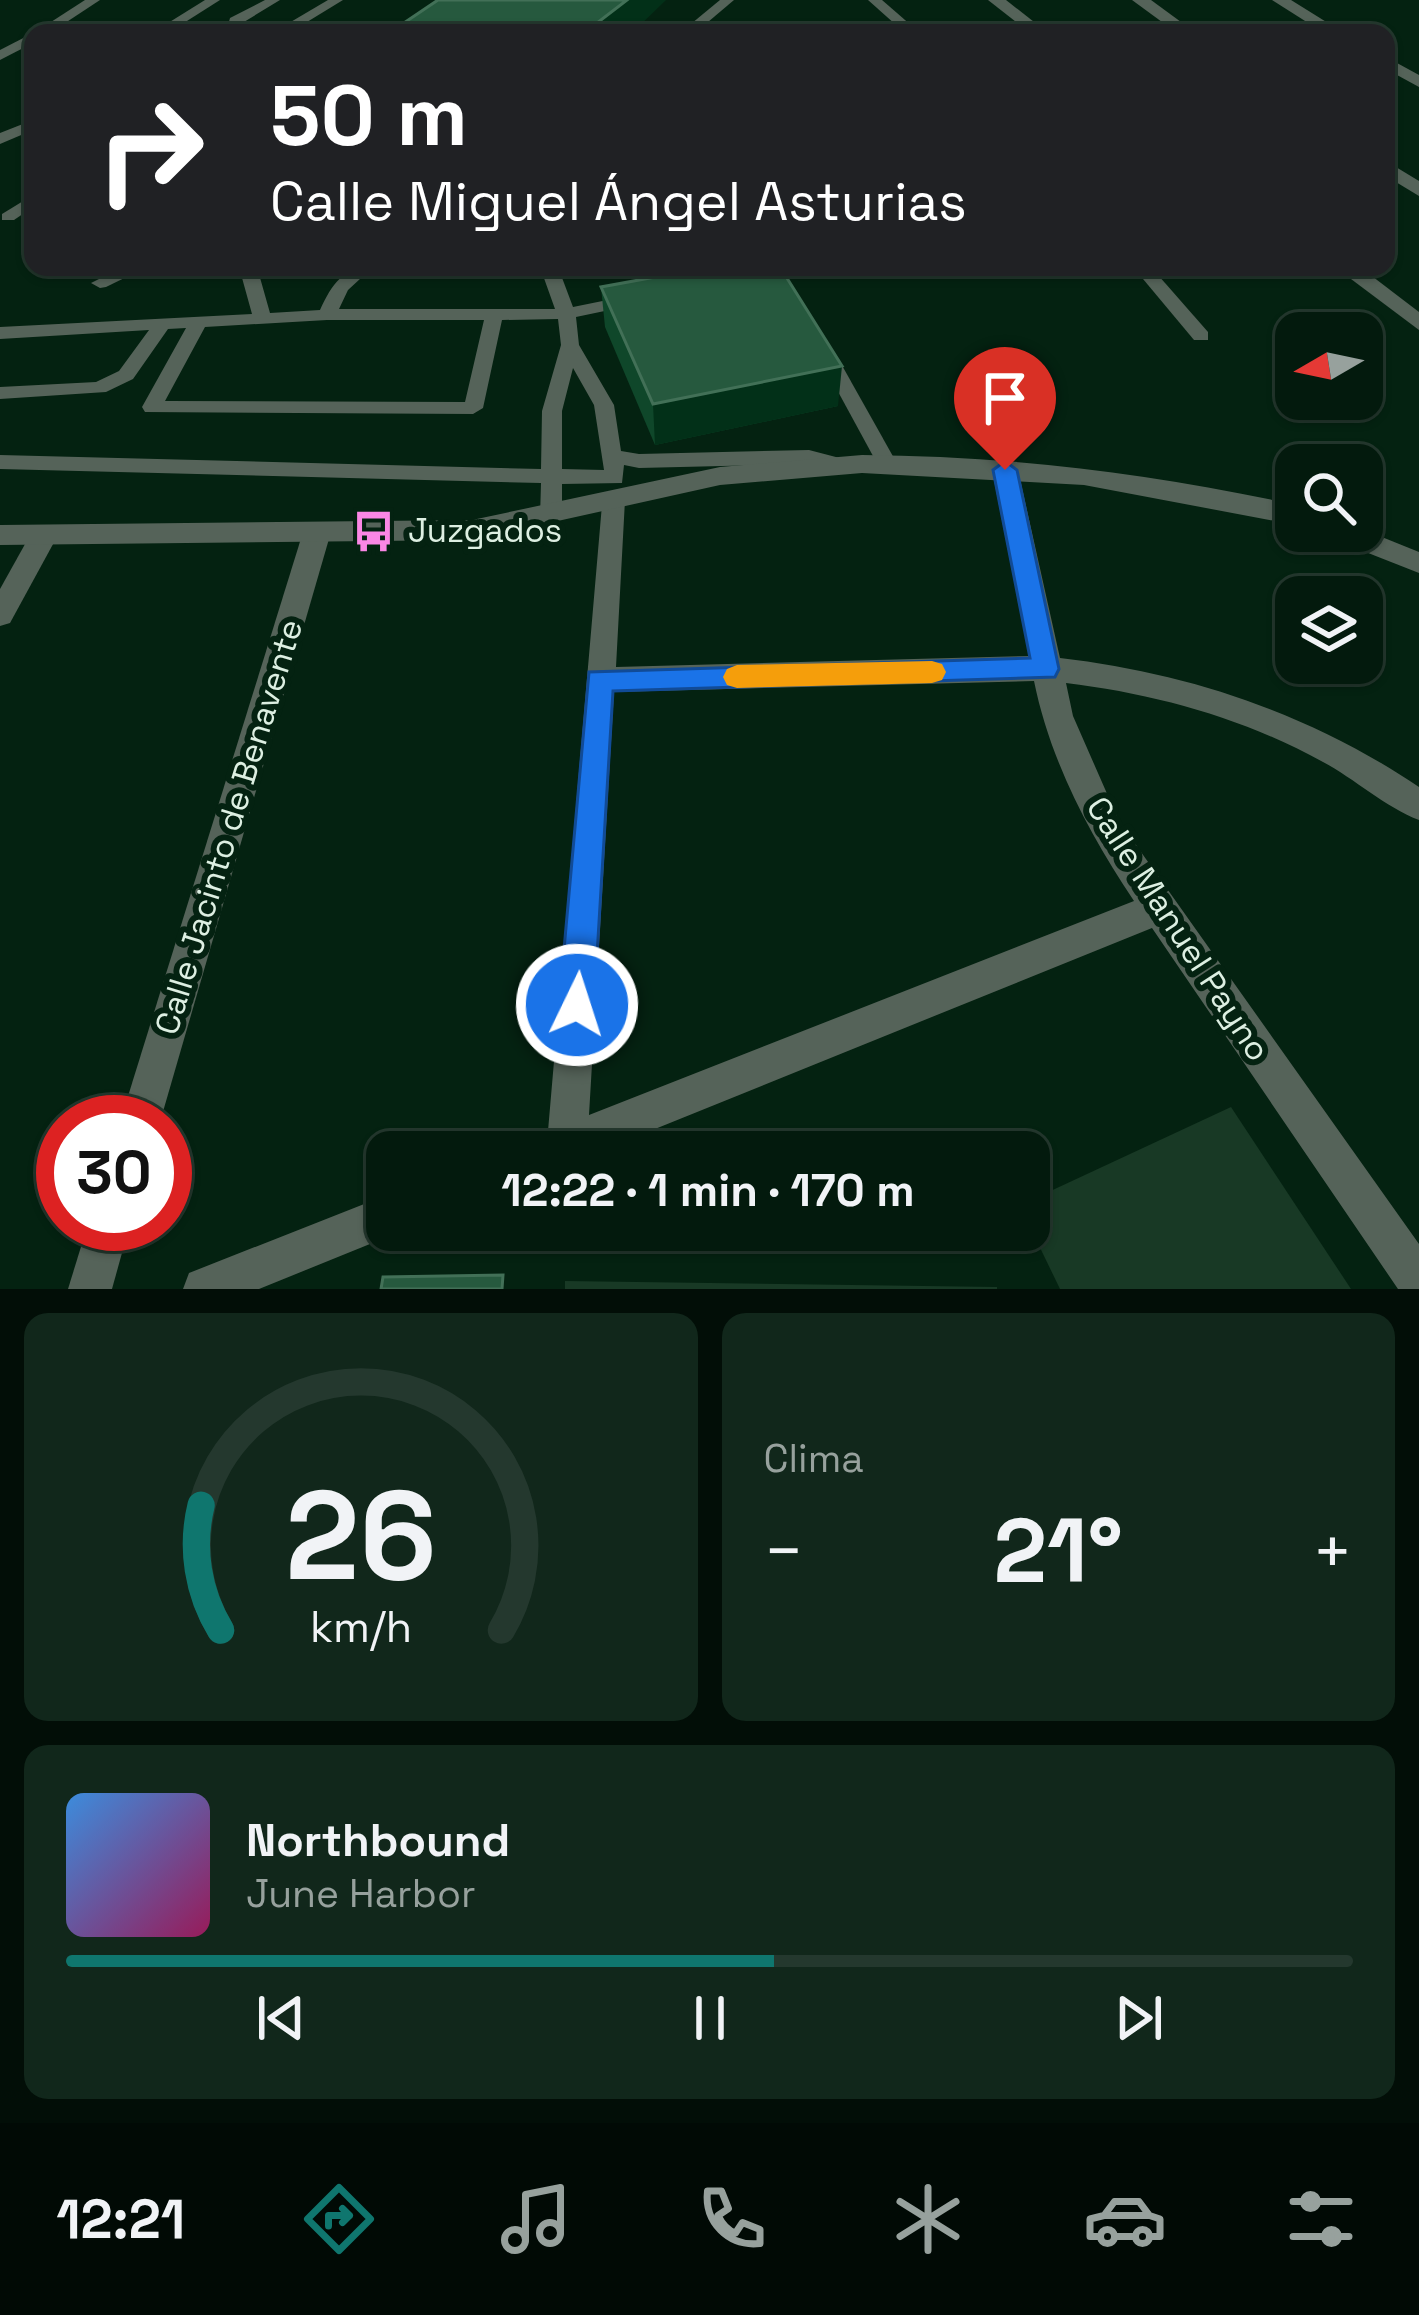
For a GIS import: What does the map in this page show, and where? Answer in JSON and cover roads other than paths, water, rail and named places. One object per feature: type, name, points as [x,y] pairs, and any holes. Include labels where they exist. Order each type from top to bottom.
[{"type":"street","points":[[996,0],[1028,24]]},
{"type":"street","points":[[1140,0],[1175,24]]},
{"type":"street","points":[[1280,0],[1321,24]]},
{"type":"street","points":[[1358,276],[1419,323]]},
{"type":"street","points":[[0,536],[466,530],[551,518],[613,478],[889,467],[1098,475],[1178,487],[1275,510]]},
{"type":"street","name":"Calle Manuel Payno","points":[[1005,470],[1057,716],[1106,831],[1419,1282]]},
{"type":"street","points":[[559,1131],[613,478]]},
{"type":"street","name":"Calle Jacinto de Benavente","points":[[148,1095],[317,532]]},
{"type":"street","points":[[0,615],[44,535]]},
{"type":"street","points":[[1383,548],[1419,563]]},
{"type":"street","points":[[599,680],[1046,669],[1188,694],[1254,713],[1310,736],[1381,777],[1419,806]]},
{"type":"street","points":[[600,1131],[1157,908]]},
{"type":"street","points":[[205,1289],[366,1224]]},
{"type":"street","points":[[90,1289],[102,1251]]},
{"type":"lane","points":[[55,24],[94,0]]},
{"type":"lane","points":[[174,24],[214,0]]},
{"type":"lane","points":[[233,24],[274,0]]},
{"type":"lane","points":[[295,24],[337,0]]},
{"type":"lane","points":[[698,24],[728,0]]},
{"type":"lane","points":[[874,0],[902,24]]},
{"type":"lane","points":[[8,217],[24,206]]},
{"type":"lane","points":[[100,283],[117,276]]},
{"type":"lane","points":[[251,276],[262,317]]},
{"type":"lane","points":[[326,314],[340,287],[353,276]]},
{"type":"lane","points":[[552,276],[566,314],[570,345],[604,405],[613,478]]},
{"type":"lane","points":[[738,279],[750,276]]},
{"type":"lane","points":[[783,276],[791,291]]},
{"type":"lane","points":[[1150,276],[1202,336]]},
{"type":"lane","points":[[0,333],[326,314],[566,314],[653,296]]},
{"type":"lane","points":[[200,319],[152,407],[473,408],[494,316]]},
{"type":"lane","points":[[0,393],[99,388],[126,375],[165,321]]},
{"type":"lane","points":[[814,332],[889,467]]},
{"type":"lane","points":[[551,518],[552,411],[570,345]]},
{"type":"lane","points":[[0,462],[613,478],[639,461],[809,457],[850,468]]},
{"type":"place","name":"Juzgados","points":[[374,531]]}]
